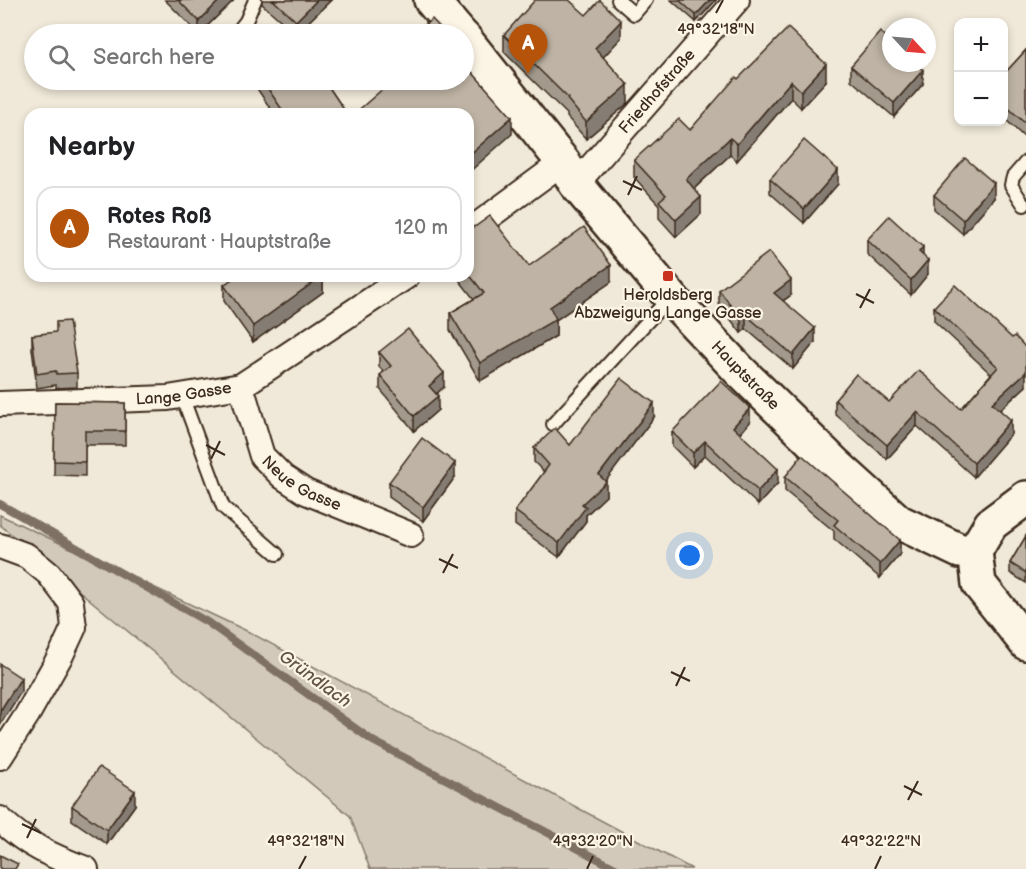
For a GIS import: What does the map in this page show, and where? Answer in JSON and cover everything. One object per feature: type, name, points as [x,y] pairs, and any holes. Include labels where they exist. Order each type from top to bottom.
[{"type":"street","points":[[431,0],[451,24]]},
{"type":"street","name":"Friedhofstraße","points":[[569,173],[737,0]]},
{"type":"street","name":"Hauptstraße","points":[[474,51],[569,173],[670,296],[739,370],[899,522],[960,551],[975,551]]},
{"type":"street","points":[[474,228],[569,173]]},
{"type":"street","name":"Lange Gasse","points":[[0,404],[183,396],[241,386],[397,282]]},
{"type":"street","name":"Neue Gasse","points":[[241,386],[262,456],[283,477],[306,492],[411,535]]},
{"type":"street","points":[[1026,498],[991,524],[975,551],[979,584],[1026,643]]},
{"type":"street","points":[[0,546],[27,556],[49,574],[71,603],[74,627],[63,653],[0,758]]},
{"type":"street","points":[[0,819],[18,837],[51,856],[86,869]]},
{"type":"lane","points":[[244,24],[255,0]]},
{"type":"lane","points":[[618,0],[634,14],[646,0]]},
{"type":"lane","points":[[1024,205],[1011,185],[1012,177],[1026,162]]},
{"type":"lane","points":[[553,424],[670,296]]},
{"type":"lane","points":[[183,396],[223,507],[277,554]]},
{"type":"shaded area","points":[[0,515],[247,631],[692,869],[370,869],[350,816],[0,525]]},
{"type":"building","points":[[178,0],[220,0],[199,21]]},
{"type":"building","points":[[273,0],[317,0],[296,21]]},
{"type":"building","points":[[535,0],[569,0],[586,15],[600,0],[621,21],[595,48],[628,85],[586,122],[568,98],[504,35]]},
{"type":"building","points":[[679,0],[710,0],[696,15]]},
{"type":"building","points":[[432,19],[437,24],[426,24]]},
{"type":"building","points":[[788,28],[826,64],[801,91],[791,81],[737,144],[730,138],[686,179],[701,197],[676,220],[659,201],[666,195],[634,160],[679,119],[690,130],[736,77],[738,79]]},
{"type":"building","points":[[880,32],[882,34],[882,72],[921,72],[894,103],[851,66]]},
{"type":"building","points":[[1026,50],[1026,124],[1008,108],[1008,70]]},
{"type":"building","points":[[474,74],[512,117],[474,151],[474,108],[361,108],[382,90],[474,90]]},
{"type":"building","points":[[269,90],[331,90],[343,108],[281,108]]},
{"type":"building","points":[[804,140],[838,170],[804,209],[770,179]]},
{"type":"building","points":[[965,158],[994,183],[963,220],[934,195]]},
{"type":"building","points":[[490,216],[529,266],[584,227],[611,265],[550,307],[556,319],[480,363],[450,313],[484,293],[474,280],[474,226]]},
{"type":"building","points":[[889,216],[923,247],[919,252],[928,260],[911,280],[867,240]]},
{"type":"building","points":[[769,252],[791,280],[774,293],[815,328],[793,355],[746,315],[741,319],[719,290]]},
{"type":"building","points":[[228,282],[314,282],[253,326],[224,285]]},
{"type":"building","points":[[955,285],[1012,338],[1015,336],[1026,348],[1026,372],[992,403],[1011,420],[974,463],[917,412],[887,445],[835,400],[856,374],[889,402],[919,370],[961,409],[998,367],[934,307]]},
{"type":"building","points":[[69,321],[77,373],[56,374],[56,371],[37,374],[32,335],[56,332],[56,322]]},
{"type":"building","points":[[408,329],[444,373],[429,386],[438,396],[414,416],[380,375],[391,366],[379,352]]},
{"type":"building","points":[[621,378],[654,403],[599,475],[606,482],[582,504],[586,507],[559,543],[515,511],[549,465],[534,448],[555,428],[570,445]]},
{"type":"building","points":[[721,381],[750,408],[733,427],[778,469],[758,491],[705,441],[693,453],[672,432]]},
{"type":"building","points":[[55,402],[125,403],[125,431],[85,431],[85,462],[54,461]]},
{"type":"building","points":[[422,438],[455,463],[423,507],[389,482]]},
{"type":"building","points":[[802,455],[900,540],[880,564],[834,525],[838,520],[785,477]]},
{"type":"building","points":[[1026,536],[1026,573],[1010,563]]},
{"type":"building","points":[[0,664],[21,678],[0,711]]},
{"type":"building","points":[[99,767],[135,791],[107,830],[72,806]]},
{"type":"building","points":[[0,855],[18,864],[15,869],[0,869]]},
{"type":"waterway","name":"Gründlach","points":[[0,504],[207,622],[373,741],[617,869]]},
{"type":"place","name":"Rotes Roß","points":[[528,74]]},
{"type":"place","name":"Heroldsberg Abzweigung Lange Gasse","points":[[668,276]]}]
